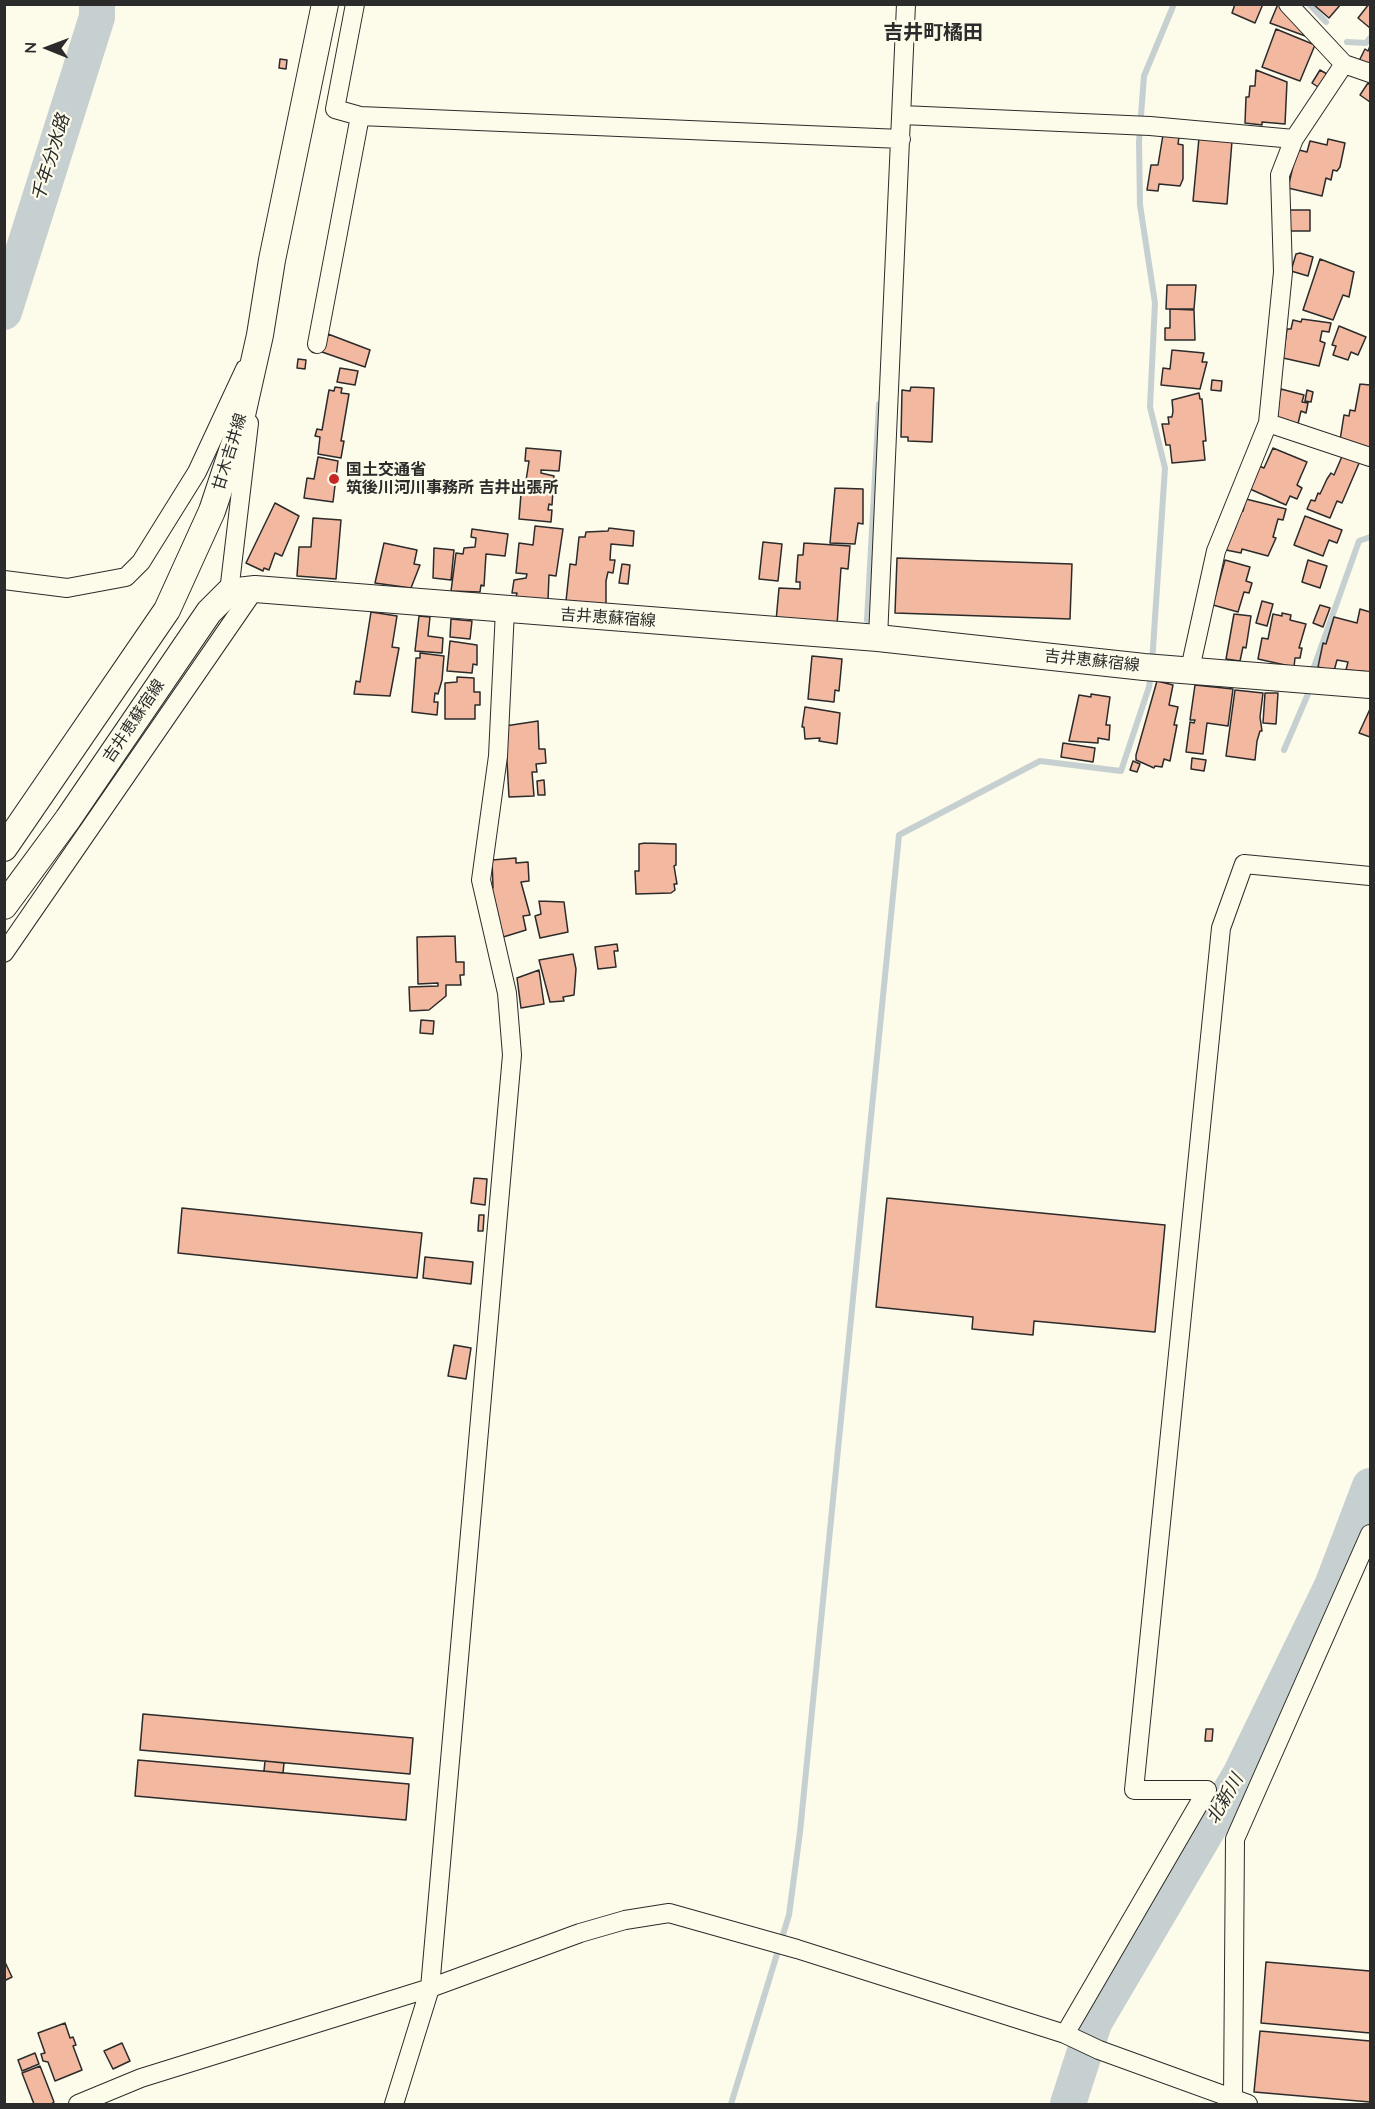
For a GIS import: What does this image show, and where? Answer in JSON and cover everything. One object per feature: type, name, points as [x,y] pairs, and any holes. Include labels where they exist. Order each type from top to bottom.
[{"type":"main road","name":"甘木吉井線","points":[[4,848],[167,610],[212,511],[238,433],[260,335],[272,261],[325,4]]},
{"type":"main road","name":"吉井恵蘇宿線","points":[[4,906],[68,819],[209,612],[229,592],[255,589],[878,638],[1153,667],[1371,685]]},
{"type":"street","points":[[355,4],[335,109],[360,116],[901,139]]},
{"type":"street","points":[[878,638],[906,4]]},
{"type":"street","points":[[1288,4],[1344,64],[1371,73]]},
{"type":"street","points":[[1190,669],[1216,551],[1268,423],[1283,272],[1280,175],[1294,140],[1344,64]]},
{"type":"street","points":[[902,115],[1142,126],[1294,140]]},
{"type":"street","points":[[317,344],[360,116]]},
{"type":"street","points":[[4,580],[67,588],[126,577],[141,562],[197,472],[260,335]]},
{"type":"street","points":[[229,592],[260,335]]},
{"type":"street","points":[[1268,423],[1371,457]]},
{"type":"street","points":[[4,953],[255,589]]},
{"type":"street","points":[[394,2104],[430,1988],[512,1055],[507,993],[481,880],[498,756],[505,610]]},
{"type":"street","points":[[1065,2034],[1207,1790],[1134,1790],[1221,928],[1244,864],[1371,876]]},
{"type":"street","points":[[78,2104],[141,2078],[430,1988],[580,1933],[625,1920],[669,1912],[797,1949],[1065,2034],[1099,2050],[1241,2101],[1235,1839],[1371,1534]]},
{"type":"building","points":[[1235,4],[1263,4],[1255,23],[1232,13]]},
{"type":"building","points":[[1278,4],[1281,6],[1308,37],[1270,23]]},
{"type":"building","points":[[1313,4],[1341,4],[1329,18]]},
{"type":"building","points":[[1370,4],[1370,28],[1358,18]]},
{"type":"building","points":[[1276,29],[1315,45],[1300,81],[1262,67]]},
{"type":"building","points":[[1370,46],[1370,68],[1358,63],[1365,49],[1368,51]]},
{"type":"building","points":[[280,59],[287,60],[286,69],[279,68]]},
{"type":"building","points":[[1256,70],[1287,82],[1285,124],[1245,123],[1246,97],[1249,97],[1250,86],[1255,86]]},
{"type":"building","points":[[1320,70],[1327,74],[1318,87],[1312,83]]},
{"type":"building","points":[[1368,83],[1370,85],[1370,102],[1360,95]]},
{"type":"building","points":[[1163,135],[1179,137],[1178,144],[1183,145],[1183,179],[1180,186],[1159,184],[1158,191],[1147,190],[1151,165],[1158,165]]},
{"type":"building","points":[[1199,138],[1232,141],[1227,204],[1193,201]]},
{"type":"building","points":[[1328,139],[1345,143],[1340,167],[1337,171],[1333,170],[1331,180],[1326,178],[1322,196],[1288,188],[1296,153],[1299,150],[1307,152],[1310,141],[1327,145]]},
{"type":"building","points":[[1289,210],[1310,210],[1310,231],[1289,231]]},
{"type":"building","points":[[1296,254],[1313,257],[1308,276],[1291,271]]},
{"type":"building","points":[[1320,259],[1354,272],[1349,297],[1343,295],[1333,320],[1303,310]]},
{"type":"building","points":[[1167,285],[1196,285],[1194,309],[1166,309]]},
{"type":"building","points":[[1170,309],[1194,310],[1195,340],[1165,340],[1165,328],[1170,328]]},
{"type":"building","points":[[1302,319],[1331,323],[1329,332],[1322,331],[1320,341],[1325,343],[1319,366],[1283,358],[1287,329],[1291,329],[1293,320],[1301,322]]},
{"type":"building","points":[[1339,326],[1366,337],[1358,355],[1351,352],[1348,360],[1333,355],[1336,346],[1332,345]]},
{"type":"building","points":[[328,334],[370,350],[365,367],[322,352]]},
{"type":"building","points":[[1172,350],[1204,353],[1202,362],[1207,362],[1200,389],[1161,385],[1163,368],[1170,369]]},
{"type":"building","points":[[298,359],[306,360],[305,369],[297,368]]},
{"type":"building","points":[[340,368],[358,371],[355,385],[337,382]]},
{"type":"building","points":[[1212,380],[1222,381],[1221,391],[1211,390]]},
{"type":"building","points":[[1360,384],[1370,385],[1370,448],[1340,440],[1344,415],[1349,416],[1350,410],[1355,411]]},
{"type":"building","points":[[335,387],[342,388],[341,393],[349,394],[341,441],[344,441],[341,458],[318,454],[320,437],[315,436],[317,429],[322,430],[329,390],[334,391]]},
{"type":"building","points":[[911,387],[934,388],[932,442],[908,441],[908,437],[901,437],[902,390],[910,391]]},
{"type":"building","points":[[1281,389],[1304,395],[1302,402],[1308,403],[1306,413],[1301,411],[1297,428],[1275,418]]},
{"type":"building","points":[[1307,390],[1313,392],[1311,402],[1305,401]]},
{"type":"building","points":[[1199,393],[1202,399],[1206,441],[1203,441],[1205,460],[1172,463],[1170,445],[1166,445],[1162,424],[1169,424],[1168,417],[1172,417],[1172,400]]},
{"type":"building","points":[[526,448],[561,451],[559,471],[541,470],[541,473],[554,476],[552,505],[549,504],[548,510],[552,510],[551,522],[519,519],[521,494],[524,494],[529,461],[525,461]]},
{"type":"building","points":[[1273,448],[1307,462],[1297,485],[1302,488],[1297,499],[1290,496],[1286,505],[1250,489],[1259,466],[1264,468]]},
{"type":"building","points":[[1343,454],[1360,461],[1342,503],[1337,501],[1330,518],[1307,509],[1311,500],[1315,501],[1318,493],[1320,494],[1331,473],[1334,475]]},
{"type":"building","points":[[318,457],[338,461],[333,502],[304,498],[307,478],[314,479]]},
{"type":"building","points":[[835,488],[863,489],[863,524],[858,523],[855,544],[830,543]]},
{"type":"building","points":[[1246,499],[1286,509],[1283,520],[1278,519],[1273,537],[1276,538],[1268,556],[1242,549],[1241,553],[1226,550],[1232,528],[1235,529],[1240,510],[1243,511]]},
{"type":"building","points":[[275,503],[299,516],[282,556],[275,553],[269,570],[264,568],[263,571],[246,563]]},
{"type":"building","points":[[1305,516],[1342,530],[1337,543],[1329,540],[1323,556],[1294,545]]},
{"type":"building","points":[[313,518],[341,520],[336,579],[297,576],[299,547],[311,547]]},
{"type":"building","points":[[535,526],[563,529],[556,576],[549,575],[548,600],[516,597],[517,593],[512,593],[514,580],[526,578],[527,574],[516,573],[519,543],[533,545]]},
{"type":"building","points":[[609,528],[634,531],[633,546],[611,544],[610,560],[615,560],[613,573],[608,572],[606,581],[606,605],[566,601],[570,564],[576,565],[579,537],[585,537],[586,532],[608,531]]},
{"type":"building","points":[[472,529],[508,534],[505,556],[486,554],[484,586],[481,585],[480,592],[451,591],[456,553],[463,554],[464,548],[475,547],[476,538],[471,537]]},
{"type":"building","points":[[763,542],[782,544],[778,581],[759,579]]},
{"type":"building","points":[[384,543],[417,550],[414,564],[420,565],[411,588],[375,583]]},
{"type":"building","points":[[804,543],[850,546],[848,569],[841,568],[837,625],[776,621],[779,588],[800,589],[800,582],[796,582],[798,555],[803,555]]},
{"type":"building","points":[[434,548],[454,550],[451,580],[433,578]]},
{"type":"building","points":[[897,558],[1072,564],[1070,619],[895,613]]},
{"type":"building","points":[[1225,560],[1250,567],[1246,581],[1252,583],[1249,593],[1244,592],[1238,612],[1213,605]]},
{"type":"building","points":[[1308,560],[1327,566],[1320,588],[1302,582]]},
{"type":"building","points":[[622,564],[630,565],[628,584],[619,583]]},
{"type":"building","points":[[1262,601],[1273,604],[1267,626],[1256,623]]},
{"type":"building","points":[[1320,605],[1330,608],[1323,627],[1313,623]]},
{"type":"building","points":[[1360,609],[1370,612],[1370,672],[1346,670],[1348,662],[1337,660],[1334,671],[1318,667],[1323,643],[1326,644],[1334,617],[1357,623]]},
{"type":"building","points":[[371,612],[397,616],[392,647],[399,648],[390,696],[354,694],[356,681],[360,682]]},
{"type":"building","points":[[1282,613],[1291,615],[1290,620],[1306,624],[1299,648],[1302,648],[1300,658],[1295,658],[1294,667],[1258,659],[1262,638],[1268,639],[1273,614],[1282,616]]},
{"type":"building","points":[[1234,614],[1251,616],[1246,648],[1243,647],[1240,661],[1226,659]]},
{"type":"building","points":[[419,616],[430,617],[428,636],[443,638],[442,653],[415,651]]},
{"type":"building","points":[[451,619],[472,621],[470,639],[450,637]]},
{"type":"building","points":[[450,641],[477,645],[477,665],[473,664],[472,673],[447,671]]},
{"type":"building","points":[[420,653],[444,656],[442,680],[438,694],[435,693],[434,702],[438,702],[437,715],[412,712],[416,658],[420,658]]},
{"type":"building","points":[[812,656],[842,659],[839,691],[835,690],[834,702],[808,699]]},
{"type":"building","points":[[457,677],[474,678],[474,692],[480,692],[480,705],[475,705],[475,719],[445,719],[445,683],[457,682]]},
{"type":"building","points":[[1157,681],[1173,685],[1169,705],[1178,707],[1170,761],[1164,759],[1162,767],[1155,766],[1154,768],[1136,760],[1136,755]]},
{"type":"building","points":[[1195,685],[1233,689],[1228,726],[1207,723],[1203,754],[1186,752],[1190,722],[1194,723],[1195,720],[1190,720]]},
{"type":"building","points":[[1235,690],[1263,693],[1260,717],[1262,731],[1257,741],[1255,760],[1226,756]]},
{"type":"building","points":[[1265,693],[1278,693],[1276,724],[1263,723]]},
{"type":"building","points":[[1091,694],[1110,697],[1106,725],[1110,725],[1109,740],[1098,738],[1098,743],[1069,741],[1079,695],[1091,697]]},
{"type":"building","points":[[805,707],[840,713],[837,744],[819,741],[820,738],[805,739],[804,727],[802,727]]},
{"type":"building","points":[[1370,709],[1370,737],[1359,733]]},
{"type":"building","points":[[538,721],[539,749],[545,749],[546,763],[536,764],[537,772],[532,772],[534,796],[509,797],[505,726]]},
{"type":"building","points":[[1063,743],[1095,748],[1093,762],[1061,757]]},
{"type":"building","points":[[1192,758],[1206,760],[1204,771],[1191,769]]},
{"type":"building","points":[[1133,761],[1140,764],[1137,772],[1130,770]]},
{"type":"building","points":[[544,780],[545,795],[538,795],[537,781]]},
{"type":"building","points":[[639,844],[676,844],[676,865],[674,866],[677,884],[674,884],[675,890],[671,893],[636,894],[635,871],[639,871]]},
{"type":"building","points":[[516,858],[516,863],[528,862],[529,881],[521,882],[530,915],[523,916],[526,930],[500,938],[491,888],[493,888],[492,860]]},
{"type":"building","points":[[539,901],[564,902],[568,932],[540,938],[535,916],[541,914]]},
{"type":"building","points":[[455,936],[456,962],[464,962],[464,975],[460,975],[461,985],[446,985],[446,996],[429,1010],[410,1011],[409,987],[438,986],[438,983],[418,984],[417,937]]},
{"type":"building","points":[[617,944],[618,951],[614,951],[616,967],[598,969],[595,947]]},
{"type":"building","points":[[573,954],[576,969],[574,995],[563,997],[564,1001],[550,1002],[539,960]]},
{"type":"building","points":[[539,970],[544,1004],[521,1008],[517,978]]},
{"type":"building","points":[[421,1020],[434,1021],[433,1034],[420,1033]]},
{"type":"building","points":[[474,1178],[487,1179],[485,1205],[471,1203]]},
{"type":"building","points":[[887,1198],[1165,1225],[1155,1332],[1034,1321],[1033,1335],[972,1329],[973,1317],[876,1307]]},
{"type":"building","points":[[182,1208],[422,1233],[417,1278],[178,1253]]},
{"type":"building","points":[[479,1215],[484,1215],[483,1231],[478,1231]]},
{"type":"building","points":[[425,1257],[473,1262],[471,1284],[423,1278]]},
{"type":"building","points":[[454,1345],[471,1348],[466,1379],[448,1376]]},
{"type":"building","points":[[143,1714],[413,1738],[410,1774],[140,1750]]},
{"type":"building","points":[[1206,1729],[1213,1729],[1212,1741],[1205,1741]]},
{"type":"building","points":[[138,1760],[409,1784],[406,1820],[135,1796]]},
{"type":"building","points":[[265,1761],[284,1763],[283,1773],[264,1771]]},
{"type":"building","points":[[4,1960],[12,1977],[4,1981]]},
{"type":"building","points":[[1266,1962],[1370,1971],[1370,2033],[1261,2023]]},
{"type":"building","points":[[65,2023],[70,2038],[73,2037],[76,2045],[73,2046],[82,2070],[55,2081],[48,2062],[43,2061],[41,2054],[45,2053],[38,2033]]},
{"type":"building","points":[[1260,2031],[1370,2041],[1370,2102],[1254,2092]]},
{"type":"building","points":[[122,2043],[130,2061],[113,2069],[104,2051]]},
{"type":"building","points":[[35,2053],[39,2064],[22,2071],[18,2060]]},
{"type":"building","points":[[40,2066],[54,2102],[51,2104],[34,2104],[22,2073]]},
{"type":"waterway","name":"千年分水路","points":[[4,312],[97,17],[97,4]]},
{"type":"waterway","points":[[1152,663],[1165,468],[1150,407],[1155,303],[1140,205],[1139,142],[1144,76],[1174,4]]},
{"type":"waterway","points":[[1309,4],[1326,22]]},
{"type":"waterway","points":[[1347,42],[1366,43],[1370,38]]},
{"type":"waterway","points":[[867,620],[879,404]]},
{"type":"waterway","points":[[1314,667],[1359,541],[1370,537]]},
{"type":"waterway","points":[[731,2104],[789,1915],[800,1832],[899,835],[1040,761],[1121,771],[1149,687],[1151,673]]},
{"type":"waterway","points":[[1284,750],[1308,694]]},
{"type":"waterway","name":"北新川","points":[[1068,2104],[1094,2023],[1241,1773],[1332,1586],[1370,1486]]},
{"type":"place","name":"国土交通省 筑後川河川事務所 吉井出張所","points":[[334,479]]},
{"type":"district","name":"吉井町橘田","points":[[933,33]]}]
